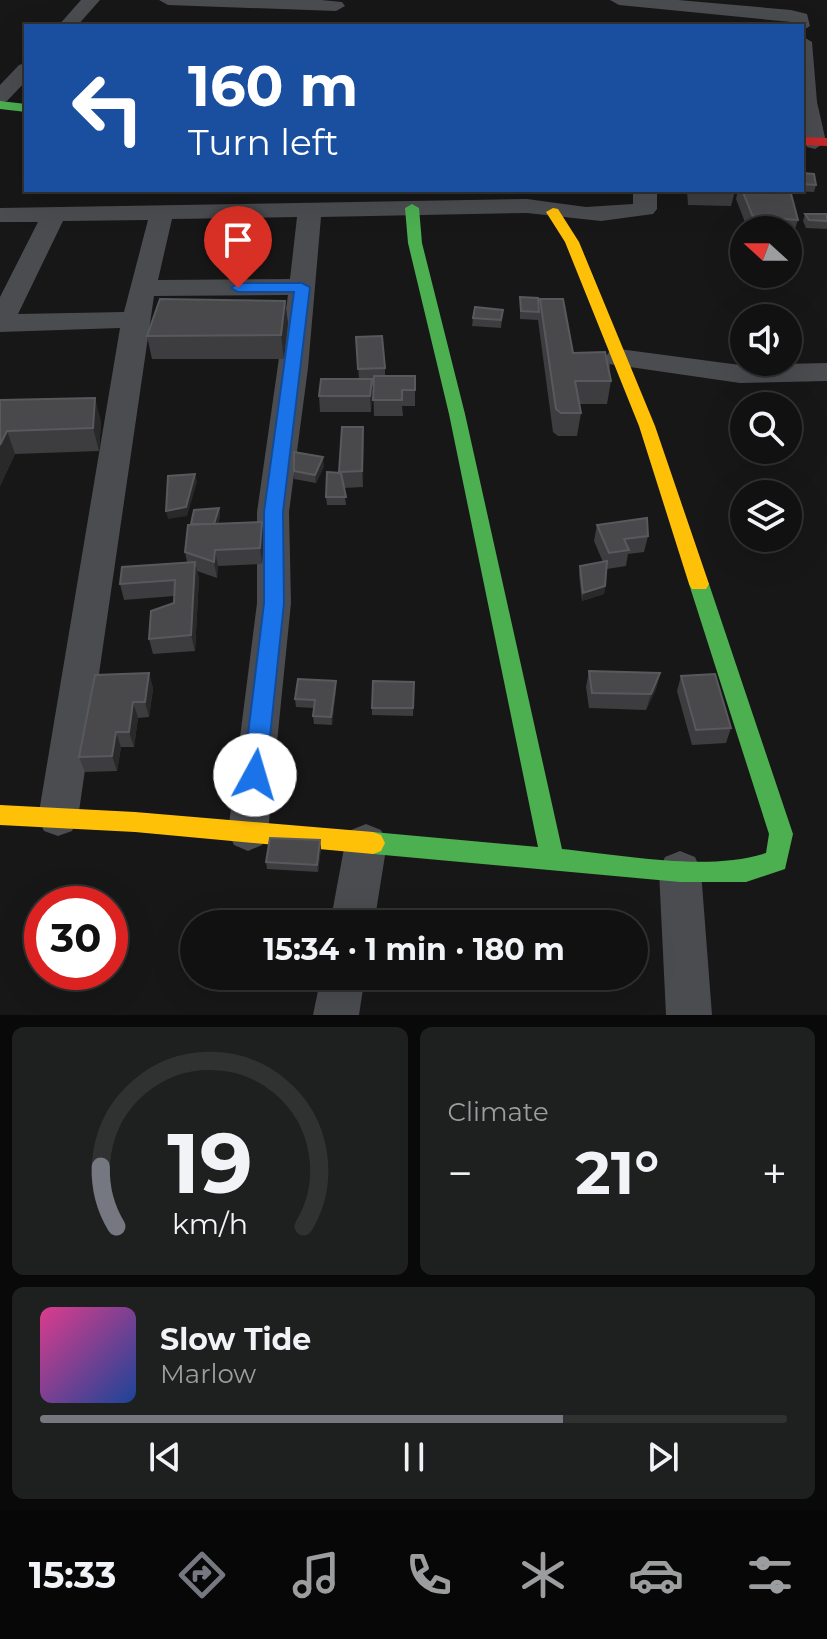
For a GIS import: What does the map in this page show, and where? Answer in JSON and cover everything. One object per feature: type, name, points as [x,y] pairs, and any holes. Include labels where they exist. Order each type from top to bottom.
[{"type":"street","points":[[69,24],[91,0]]},
{"type":"street","points":[[168,0],[337,3],[332,24]]},
{"type":"street","points":[[619,0],[791,16],[800,18],[801,24]]},
{"type":"street","points":[[187,24],[196,2]]},
{"type":"street","points":[[804,66],[815,142]]},
{"type":"street","points":[[0,124],[24,73]]},
{"type":"street","points":[[0,215],[527,206],[553,212],[622,214],[645,209],[645,192]]},
{"type":"street","points":[[412,208],[415,243],[457,414],[552,859]]},
{"type":"street","points":[[248,832],[274,603],[273,512],[310,210]]},
{"type":"street","points":[[58,818],[135,320],[162,212]]},
{"type":"street","points":[[0,815],[248,832],[680,871],[746,871],[777,861],[781,834],[647,426],[572,242],[553,212]]},
{"type":"street","points":[[54,214],[0,324],[135,320]]},
{"type":"street","points":[[143,288],[302,287]]},
{"type":"street","points":[[619,358],[740,374],[827,372]]},
{"type":"street","points":[[354,910],[366,843]]},
{"type":"street","points":[[680,871],[689,1015]]},
{"type":"street","points":[[336,1015],[340,990]]},
{"type":"building","points":[[804,173],[814,174],[816,185],[804,184]]},
{"type":"building","points":[[743,192],[791,192],[797,216],[753,216]]},
{"type":"building","points":[[805,214],[827,214],[827,221],[809,220]]},
{"type":"building","points":[[520,297],[538,298],[539,312],[521,311]]},
{"type":"building","points":[[160,299],[285,301],[281,335],[147,336]]},
{"type":"building","points":[[540,299],[563,299],[573,353],[605,352],[611,381],[575,381],[581,413],[561,413],[556,409]]},
{"type":"building","points":[[475,307],[503,310],[501,320],[473,318]]},
{"type":"building","points":[[382,336],[385,368],[358,369],[356,337]]},
{"type":"building","points":[[374,376],[415,376],[415,390],[402,390],[402,400],[373,400]]},
{"type":"building","points":[[321,379],[372,379],[370,396],[319,396]]},
{"type":"building","points":[[95,398],[93,428],[7,431],[0,445],[0,400]]},
{"type":"building","points":[[342,427],[363,427],[362,471],[339,472]]},
{"type":"building","points":[[294,452],[323,457],[315,475],[294,471]]},
{"type":"building","points":[[327,472],[341,473],[346,497],[326,497]]},
{"type":"building","points":[[195,474],[186,507],[166,511],[168,476]]},
{"type":"building","points":[[219,508],[214,524],[191,524],[194,510]]},
{"type":"building","points":[[647,518],[648,536],[624,539],[629,550],[609,553],[597,525]]},
{"type":"building","points":[[262,522],[260,548],[215,550],[214,562],[185,552],[188,525]]},
{"type":"building","points":[[607,561],[605,586],[583,593],[580,566]]},
{"type":"building","points":[[195,562],[191,635],[149,639],[151,611],[174,603],[175,580],[120,584],[122,567]]},
{"type":"building","points":[[589,671],[660,673],[651,694],[592,693]]},
{"type":"building","points":[[149,673],[145,702],[133,702],[129,732],[116,732],[112,756],[79,757],[95,675]]},
{"type":"building","points":[[715,674],[731,728],[696,730],[681,676]]},
{"type":"building","points":[[298,679],[336,681],[331,717],[313,716],[315,700],[295,699]]},
{"type":"building","points":[[373,681],[414,682],[413,708],[372,708]]},
{"type":"building","points":[[270,838],[320,840],[317,865],[266,862]]},
{"type":"traffic: fast","points":[[0,105],[24,108]]},
{"type":"traffic: fast","points":[[412,208],[415,243],[457,414],[552,859]]},
{"type":"traffic: fast","points":[[373,843],[680,871],[746,871],[777,861],[781,834],[699,584]]},
{"type":"traffic: slow","points":[[553,212],[572,242],[647,426],[699,584]]},
{"type":"traffic: slow","points":[[0,815],[135,822],[373,843]]},
{"type":"traffic: jam","points":[[804,141],[827,142]]},
{"type":"route","points":[[238,288],[302,287],[294,368],[273,512],[274,603],[255,775]]}]
